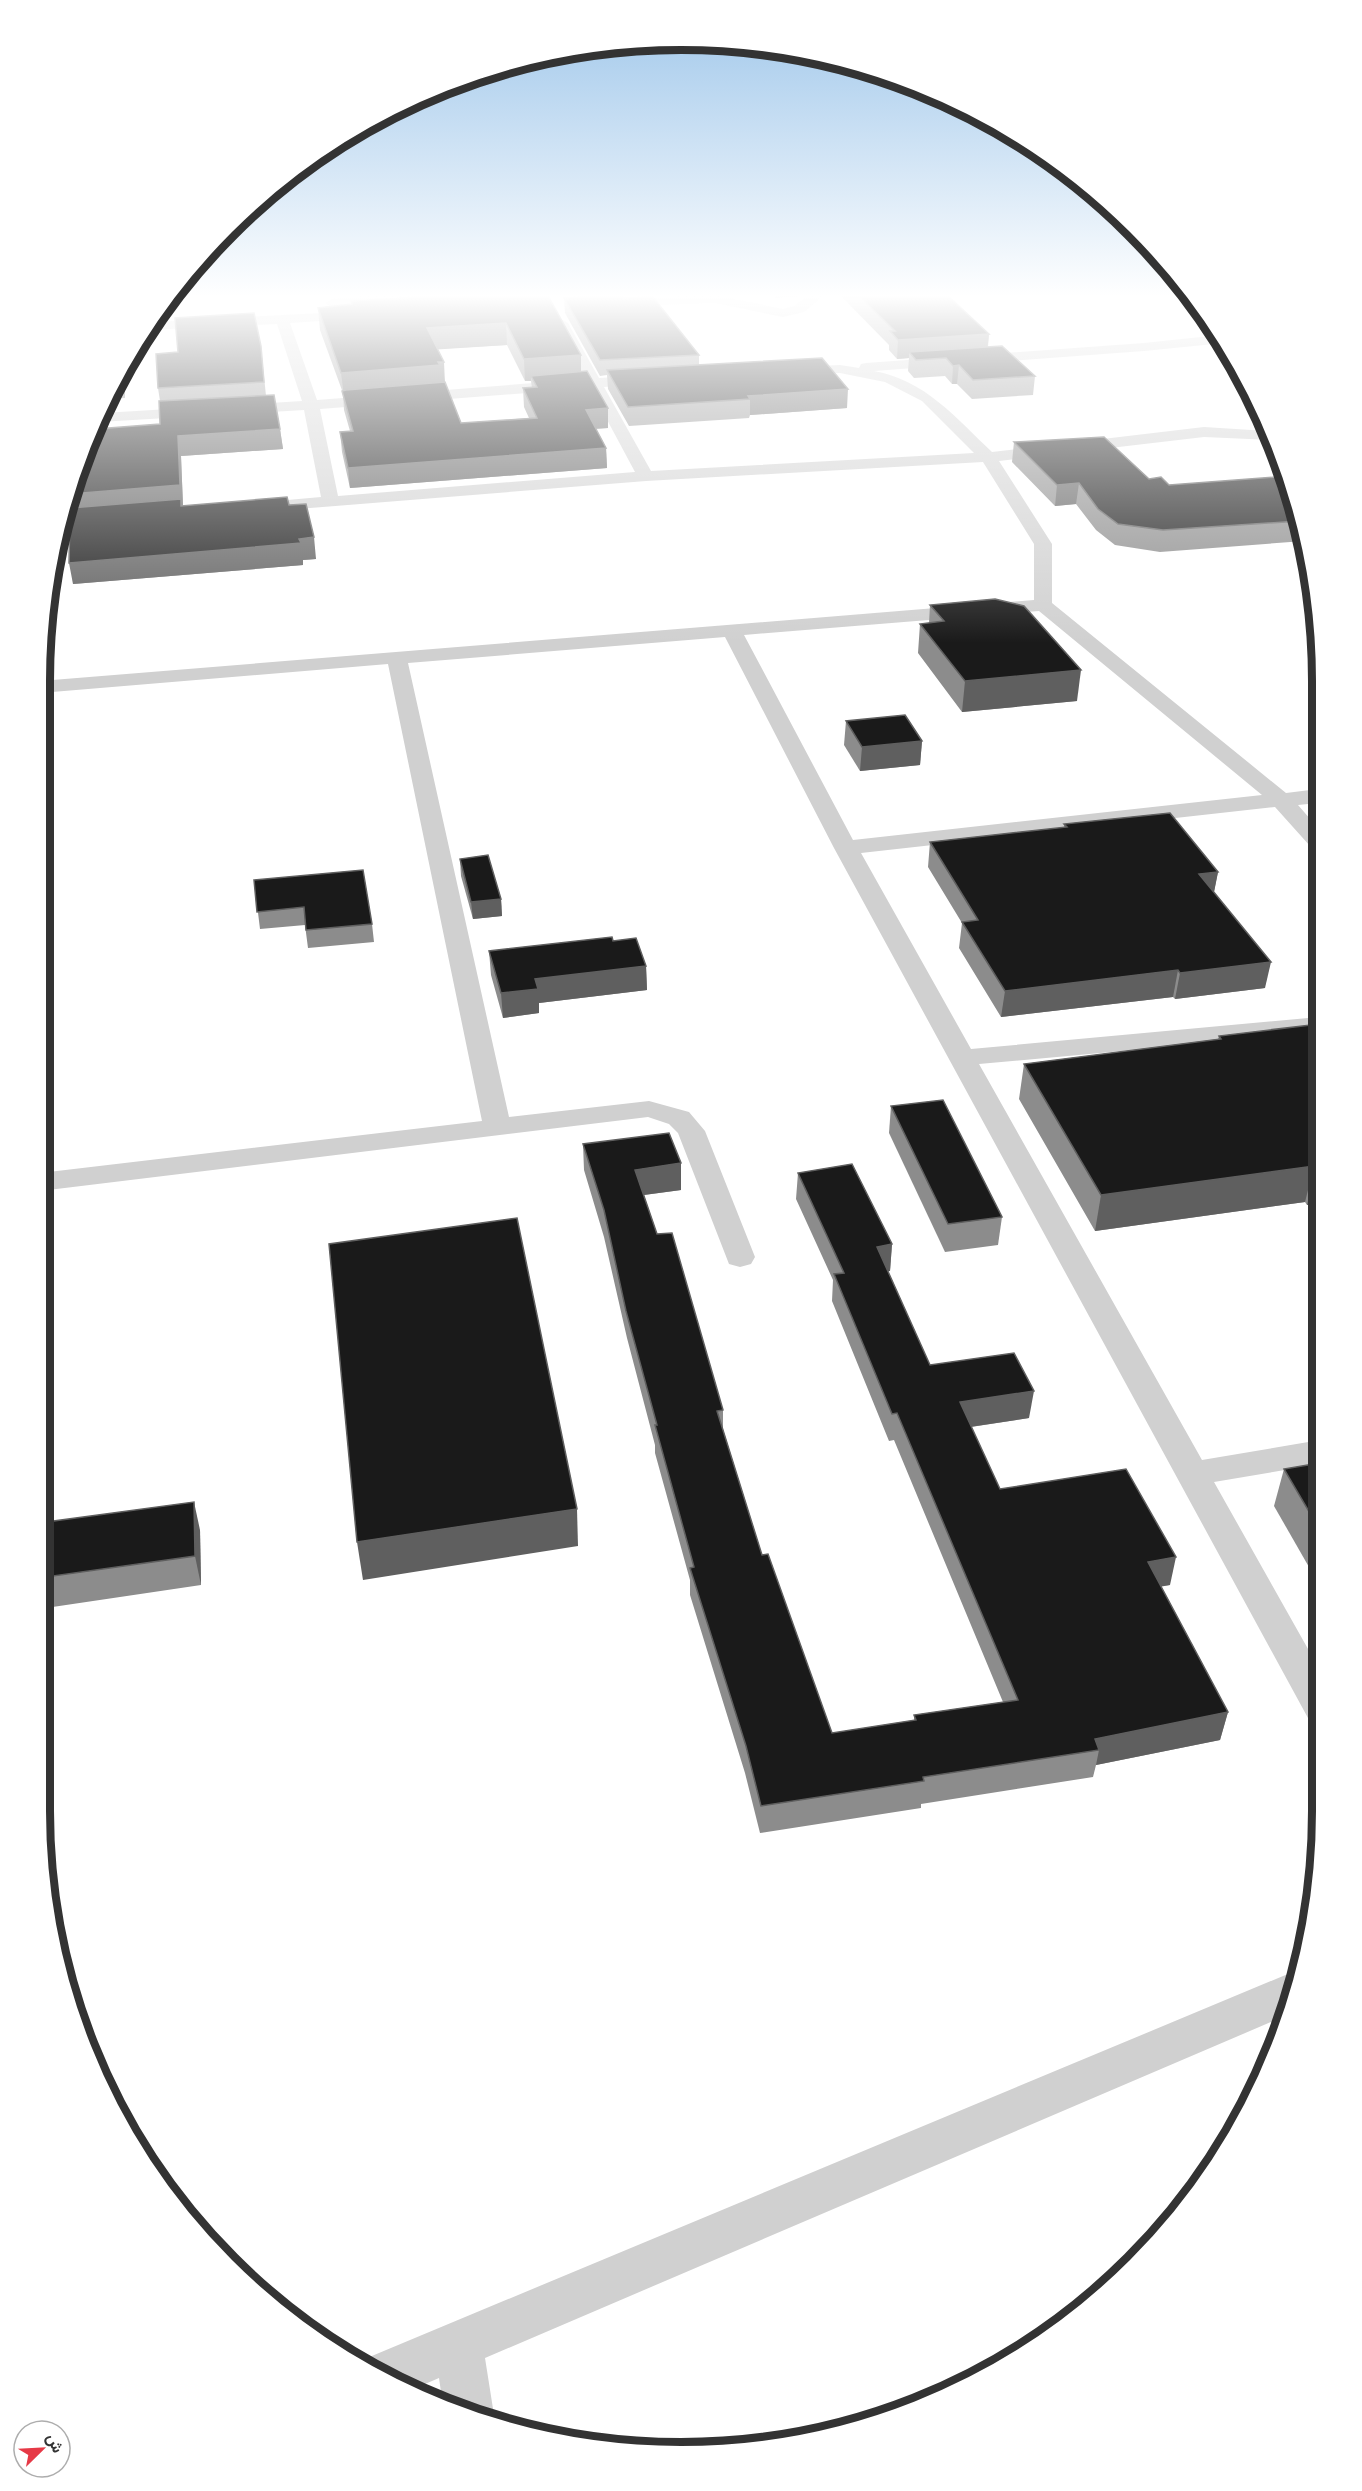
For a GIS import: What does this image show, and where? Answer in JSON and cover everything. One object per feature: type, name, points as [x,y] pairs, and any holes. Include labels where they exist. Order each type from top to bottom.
[{"type":"street","points":[[108,418],[226,410]]},
{"type":"street","points":[[312,410],[331,502]]},
{"type":"street","points":[[610,410],[646,476]]},
{"type":"street","points":[[940,410],[988,457],[1043,544],[1043,604]]},
{"type":"street","points":[[225,510],[646,476],[988,457],[1204,432],[1262,436]]},
{"type":"street","points":[[70,522],[132,517]]},
{"type":"street","points":[[50,686],[1043,604],[1281,800],[1312,834]]},
{"type":"street","points":[[732,631],[846,848],[1312,1691]]},
{"type":"street","points":[[398,658],[497,1125]]},
{"type":"street","points":[[846,848],[1312,797]]},
{"type":"street","points":[[962,1058],[1312,1026]]},
{"type":"street","points":[[50,1181],[497,1125],[639,1109],[659,1111],[679,1118],[691,1131],[740,1257]]},
{"type":"street","points":[[1191,1474],[1312,1453]]},
{"type":"street","points":[[394,2372],[1284,1996]]},
{"type":"street","points":[[459,2345],[467,2404]]},
{"type":"building","points":[[159,410],[277,410],[280,429],[178,436],[180,485],[78,493],[103,428],[160,424]]},
{"type":"building","points":[[347,410],[456,410],[461,423],[537,418],[533,410],[586,410],[606,448],[348,468],[340,432],[353,431]]},
{"type":"building","points":[[1104,437],[1149,479],[1161,477],[1169,485],[1279,477],[1292,522],[1163,530],[1118,524],[1098,509],[1079,483],[1057,485],[1014,442]]},
{"type":"building","points":[[287,497],[289,505],[306,504],[314,537],[299,539],[301,543],[69,563],[70,524],[74,508],[181,499],[181,506]]},
{"type":"building","points":[[995,599],[1024,606],[1081,670],[965,681],[920,624],[944,621],[930,605]]},
{"type":"building","points":[[905,715],[922,741],[862,747],[846,721]]},
{"type":"building","points":[[1170,813],[1218,872],[1199,874],[1271,962],[1180,973],[1178,970],[1005,991],[962,922],[978,920],[930,842]]},
{"type":"building","points":[[488,855],[501,899],[471,902],[460,859]]},
{"type":"building","points":[[363,870],[372,924],[306,930],[304,907],[257,912],[254,880]]},
{"type":"building","points":[[612,937],[613,941],[636,938],[646,966],[535,979],[538,989],[501,993],[489,951]]},
{"type":"building","points":[[1312,1025],[1312,1166],[1101,1195],[1024,1064],[1221,1039],[1219,1036]]},
{"type":"building","points":[[943,1100],[1002,1217],[948,1224],[891,1106]]},
{"type":"building","points":[[669,1133],[681,1163],[635,1170],[657,1234],[672,1233],[723,1410],[717,1411],[762,1555],[768,1554],[832,1733],[916,1720],[914,1715],[1018,1700],[897,1413],[892,1414],[834,1274],[844,1273],[798,1173],[852,1164],[892,1244],[877,1247],[930,1365],[1014,1353],[1034,1391],[960,1402],[1000,1489],[1126,1469],[1176,1557],[1148,1562],[1228,1712],[1095,1739],[1099,1750],[923,1777],[924,1781],[761,1806],[746,1746],[690,1568],[694,1567],[626,1311],[604,1210],[583,1144]]},
{"type":"building","points":[[517,1218],[577,1509],[357,1542],[329,1244]]},
{"type":"building","points":[[1312,1464],[1312,1517],[1284,1469]]},
{"type":"building","points":[[194,1502],[195,1556],[50,1576],[50,1522]]}]
